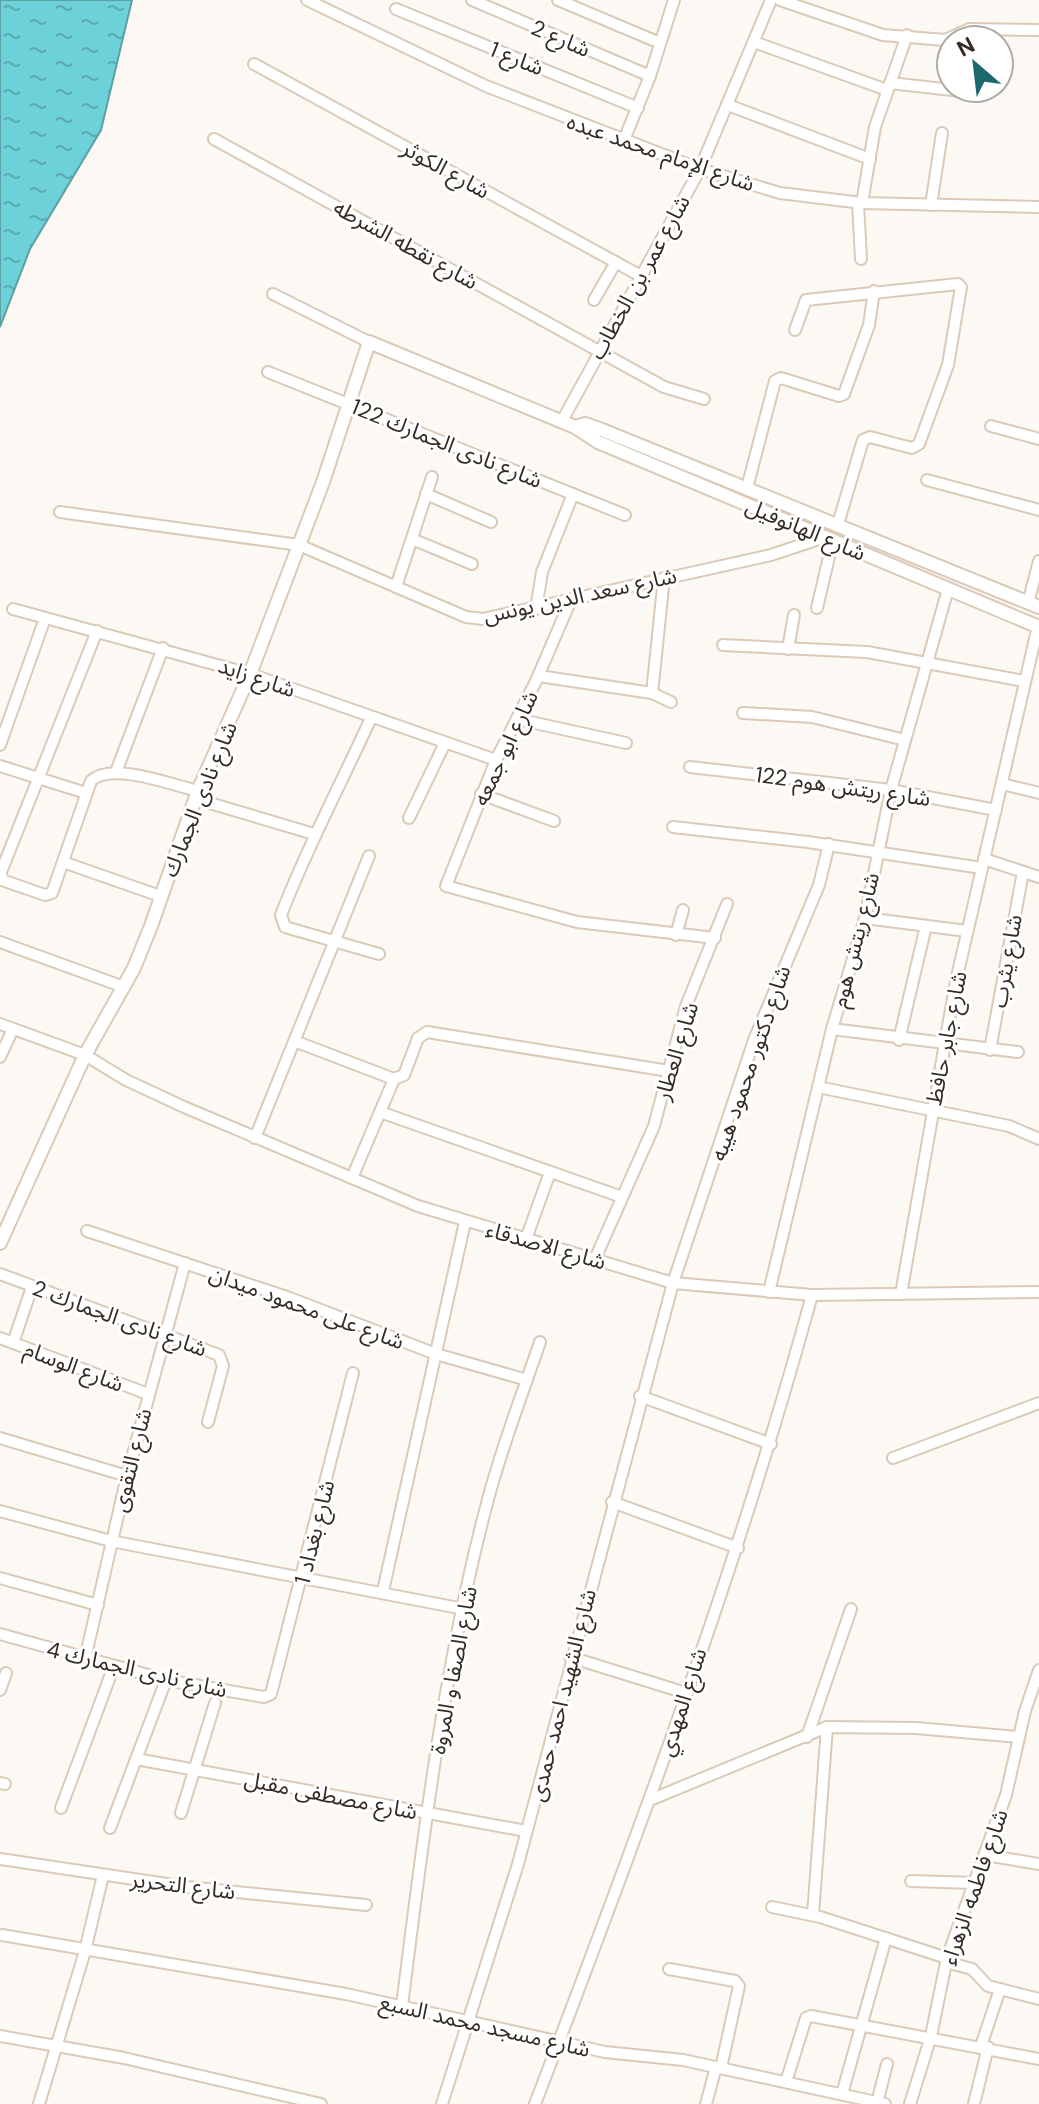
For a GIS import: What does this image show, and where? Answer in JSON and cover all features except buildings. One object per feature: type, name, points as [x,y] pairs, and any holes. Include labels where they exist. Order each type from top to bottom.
[{"type":"street","name":"شارع الإمام محمد عبده","points":[[307,0],[446,69],[700,169],[780,193],[860,203],[1039,207]]},
{"type":"street","name":"شارع 2","points":[[472,0],[650,76]]},
{"type":"street","points":[[558,0],[660,43]]},
{"type":"street","points":[[624,140],[650,76],[674,0]]},
{"type":"street","name":"شارع عمر بن الخطاب","points":[[562,421],[598,348],[700,169],[771,0]]},
{"type":"street","points":[[780,0],[883,35],[945,40],[969,29],[1039,30]]},
{"type":"street","name":"شارع 1","points":[[396,9],[638,108]]},
{"type":"street","points":[[861,259],[860,203],[888,86],[907,35]]},
{"type":"street","points":[[754,42],[888,86],[935,89]]},
{"type":"street","name":"شارع الكوثر","points":[[254,64],[639,275]]},
{"type":"street","points":[[728,105],[870,159]]},
{"type":"street","points":[[931,205],[942,133]]},
{"type":"street","name":"شارع نقطه الشرطه","points":[[214,139],[664,387],[704,399]]},
{"type":"street","points":[[594,300],[616,262]]},
{"type":"street","points":[[795,330],[806,300],[960,285],[948,365],[919,444],[912,448],[870,437],[863,440],[838,524]]},
{"type":"street","points":[[747,488],[775,381],[781,378],[839,396],[844,394],[869,325],[874,291]]},
{"type":"street","name":"شارع الهانوفيل","points":[[273,294],[369,342],[562,421],[598,442],[1038,626]]},
{"type":"street","name":"شارع نادى الجمارك","points":[[0,1243],[85,1055],[124,987],[197,795],[250,674],[299,545],[369,342]]},
{"type":"street","name":"شارع نادى الجمارك 122","points":[[268,372],[625,515]]},
{"type":"street","name":"شارع الهانوفيل","points":[[575,427],[593,426],[1034,605]]},
{"type":"street","points":[[991,426],[1039,439]]},
{"type":"street","points":[[396,587],[432,477]]},
{"type":"street","points":[[927,480],[1039,510]]},
{"type":"street","points":[[426,494],[491,522]]},
{"type":"street","points":[[536,609],[542,572],[573,494]]},
{"type":"street","name":"شارع سعد الدين يونس","points":[[60,512],[299,545],[474,619],[570,602],[771,555],[829,538]]},
{"type":"street","points":[[817,608],[829,538]]},
{"type":"street","points":[[412,539],[472,564]]},
{"type":"street","points":[[1034,605],[1039,561]]},
{"type":"street","points":[[652,693],[664,578]]},
{"type":"street","name":"شارع ريتش هوم","points":[[769,1292],[832,1029],[865,918],[876,851],[891,790],[948,589]]},
{"type":"street","name":"شارع ابو جمعه","points":[[570,602],[539,676],[481,794],[446,886],[454,891],[577,922],[676,935]]},
{"type":"street","name":"شارع زايد","points":[[13,609],[250,674],[496,760]]},
{"type":"street","points":[[788,649],[794,615]]},
{"type":"street","points":[[0,745],[43,624]]},
{"type":"street","name":"شارع جابر حافظ","points":[[901,1294],[967,931],[1038,626]]},
{"type":"street","points":[[97,631],[0,876],[4,883],[50,895],[86,793],[96,776],[116,772],[314,834]]},
{"type":"street","points":[[723,645],[867,652],[1024,681]]},
{"type":"street","points":[[116,772],[163,648]]},
{"type":"street","points":[[539,676],[652,693],[671,702]]},
{"type":"street","points":[[743,713],[812,717],[905,740]]},
{"type":"street","points":[[371,718],[328,815],[314,834],[281,919],[285,927],[379,954]]},
{"type":"street","points":[[517,719],[626,743]]},
{"type":"street","points":[[409,818],[445,743]]},
{"type":"street","points":[[0,766],[86,793]]},
{"type":"street","name":"شارع ريتش هوم 122","points":[[690,767],[891,790],[996,810]]},
{"type":"street","points":[[1002,784],[1039,793]]},
{"type":"street","points":[[481,794],[554,821]]},
{"type":"street","points":[[673,827],[983,864],[1039,877]]},
{"type":"street","name":"شارع دكتور محمود هيبه","points":[[673,1283],[758,1029],[819,885],[829,844]]},
{"type":"street","points":[[255,1138],[297,1042],[332,940],[369,856]]},
{"type":"street","points":[[63,862],[160,896]]},
{"type":"street","name":"شارع يثرب","points":[[990,1050],[1023,872]]},
{"type":"street","name":"شارع العطار","points":[[595,1259],[654,1126],[686,1006],[727,904]]},
{"type":"street","points":[[683,910],[676,935],[715,938]]},
{"type":"street","points":[[865,918],[967,931]]},
{"type":"street","points":[[899,1040],[926,926]]},
{"type":"street","points":[[0,942],[124,987]]},
{"type":"street","name":"شارع الاصدقاء","points":[[0,1024],[85,1055],[126,1080],[255,1138],[465,1222],[673,1283],[812,1295],[1039,1292]]},
{"type":"street","points":[[0,1057],[13,1029]]},
{"type":"street","points":[[832,1029],[899,1040],[1018,1052]]},
{"type":"street","points":[[297,1042],[394,1079],[404,1075],[418,1038],[427,1032],[669,1071]]},
{"type":"street","points":[[352,1178],[394,1079]]},
{"type":"street","points":[[818,1087],[1009,1126],[1039,1139]]},
{"type":"street","points":[[380,1112],[549,1175],[622,1197]]},
{"type":"street","points":[[526,1239],[549,1175]]},
{"type":"street","points":[[383,1591],[465,1222]]},
{"type":"street","name":"شارع على محمود ميدان","points":[[87,1231],[287,1297],[436,1354],[527,1380]]},
{"type":"street","name":"شارع التقوى","points":[[85,1659],[127,1476],[185,1263]]},
{"type":"street","name":"شارع نادى الجمارك 2","points":[[0,1274],[214,1352],[222,1360],[208,1422]]},
{"type":"street","name":"شارع الشهيد احمد حمدى","points":[[442,2104],[526,1831],[640,1396],[673,1283]]},
{"type":"street","points":[[13,1343],[32,1287]]},
{"type":"street","name":"شارع المهدي","points":[[535,2104],[650,1800],[738,1548],[771,1444],[812,1295]]},
{"type":"street","name":"شارع الوسام","points":[[0,1338],[148,1394]]},
{"type":"street","name":"شارع الصفا و المروة","points":[[402,2006],[426,1813],[464,1609],[490,1492],[540,1342]]},
{"type":"street","name":"شارع بغداد 1","points":[[273,1690],[353,1373]]},
{"type":"street","points":[[640,1396],[771,1444]]},
{"type":"street","points":[[893,1458],[1039,1403]]},
{"type":"street","points":[[0,1438],[127,1476]]},
{"type":"street","points":[[612,1502],[738,1548]]},
{"type":"street","points":[[0,1511],[111,1541],[464,1609]]},
{"type":"street","points":[[0,1578],[98,1605]]},
{"type":"street","points":[[807,1737],[851,1609]]},
{"type":"street","name":"شارع نادى الجمارك 4","points":[[0,1634],[166,1680],[264,1697],[273,1690]]},
{"type":"street","points":[[570,1657],[686,1693]]},
{"type":"street","points":[[61,1808],[114,1666]]},
{"type":"street","name":"شارع فاطمه الزهراء","points":[[910,2104],[931,2036],[946,1960],[1006,1795],[1039,1670]]},
{"type":"street","points":[[0,1690],[6,1673]]},
{"type":"street","points":[[110,1828],[166,1680]]},
{"type":"street","points":[[181,1813],[215,1703]]},
{"type":"street","points":[[813,1915],[827,1727]]},
{"type":"street","points":[[650,1800],[827,1727],[916,1728],[1019,1737]]},
{"type":"street","name":"شارع مصطفى مقبل","points":[[136,1759],[526,1831]]},
{"type":"street","points":[[985,1855],[1039,1864]]},
{"type":"street","name":"شارع التحرير","points":[[0,1859],[103,1875],[366,1905]]},
{"type":"street","points":[[39,2104],[85,1951],[103,1875]]},
{"type":"street","points":[[911,1881],[975,1883]]},
{"type":"street","points":[[772,1907],[813,1915],[886,1938],[972,1969],[984,1983],[1039,1999]]},
{"type":"street","name":"شارع مسجد محمد السبع","points":[[2,1935],[402,2006],[605,2052],[719,2067],[881,2103]]},
{"type":"street","points":[[842,2094],[886,1938]]},
{"type":"street","points":[[669,1969],[735,1981],[739,1986],[740,1992],[706,2104]]},
{"type":"street","points":[[974,2104],[984,2046],[1000,1989]]},
{"type":"street","points":[[786,2082],[808,2016],[931,2036],[1039,2059]]},
{"type":"street","points":[[0,2036],[57,2045],[321,2104]]},
{"type":"street","points":[[881,2103],[887,2064]]},
{"type":"water","points":[[0,0],[132,0],[101,130],[30,249],[0,327]]}]
